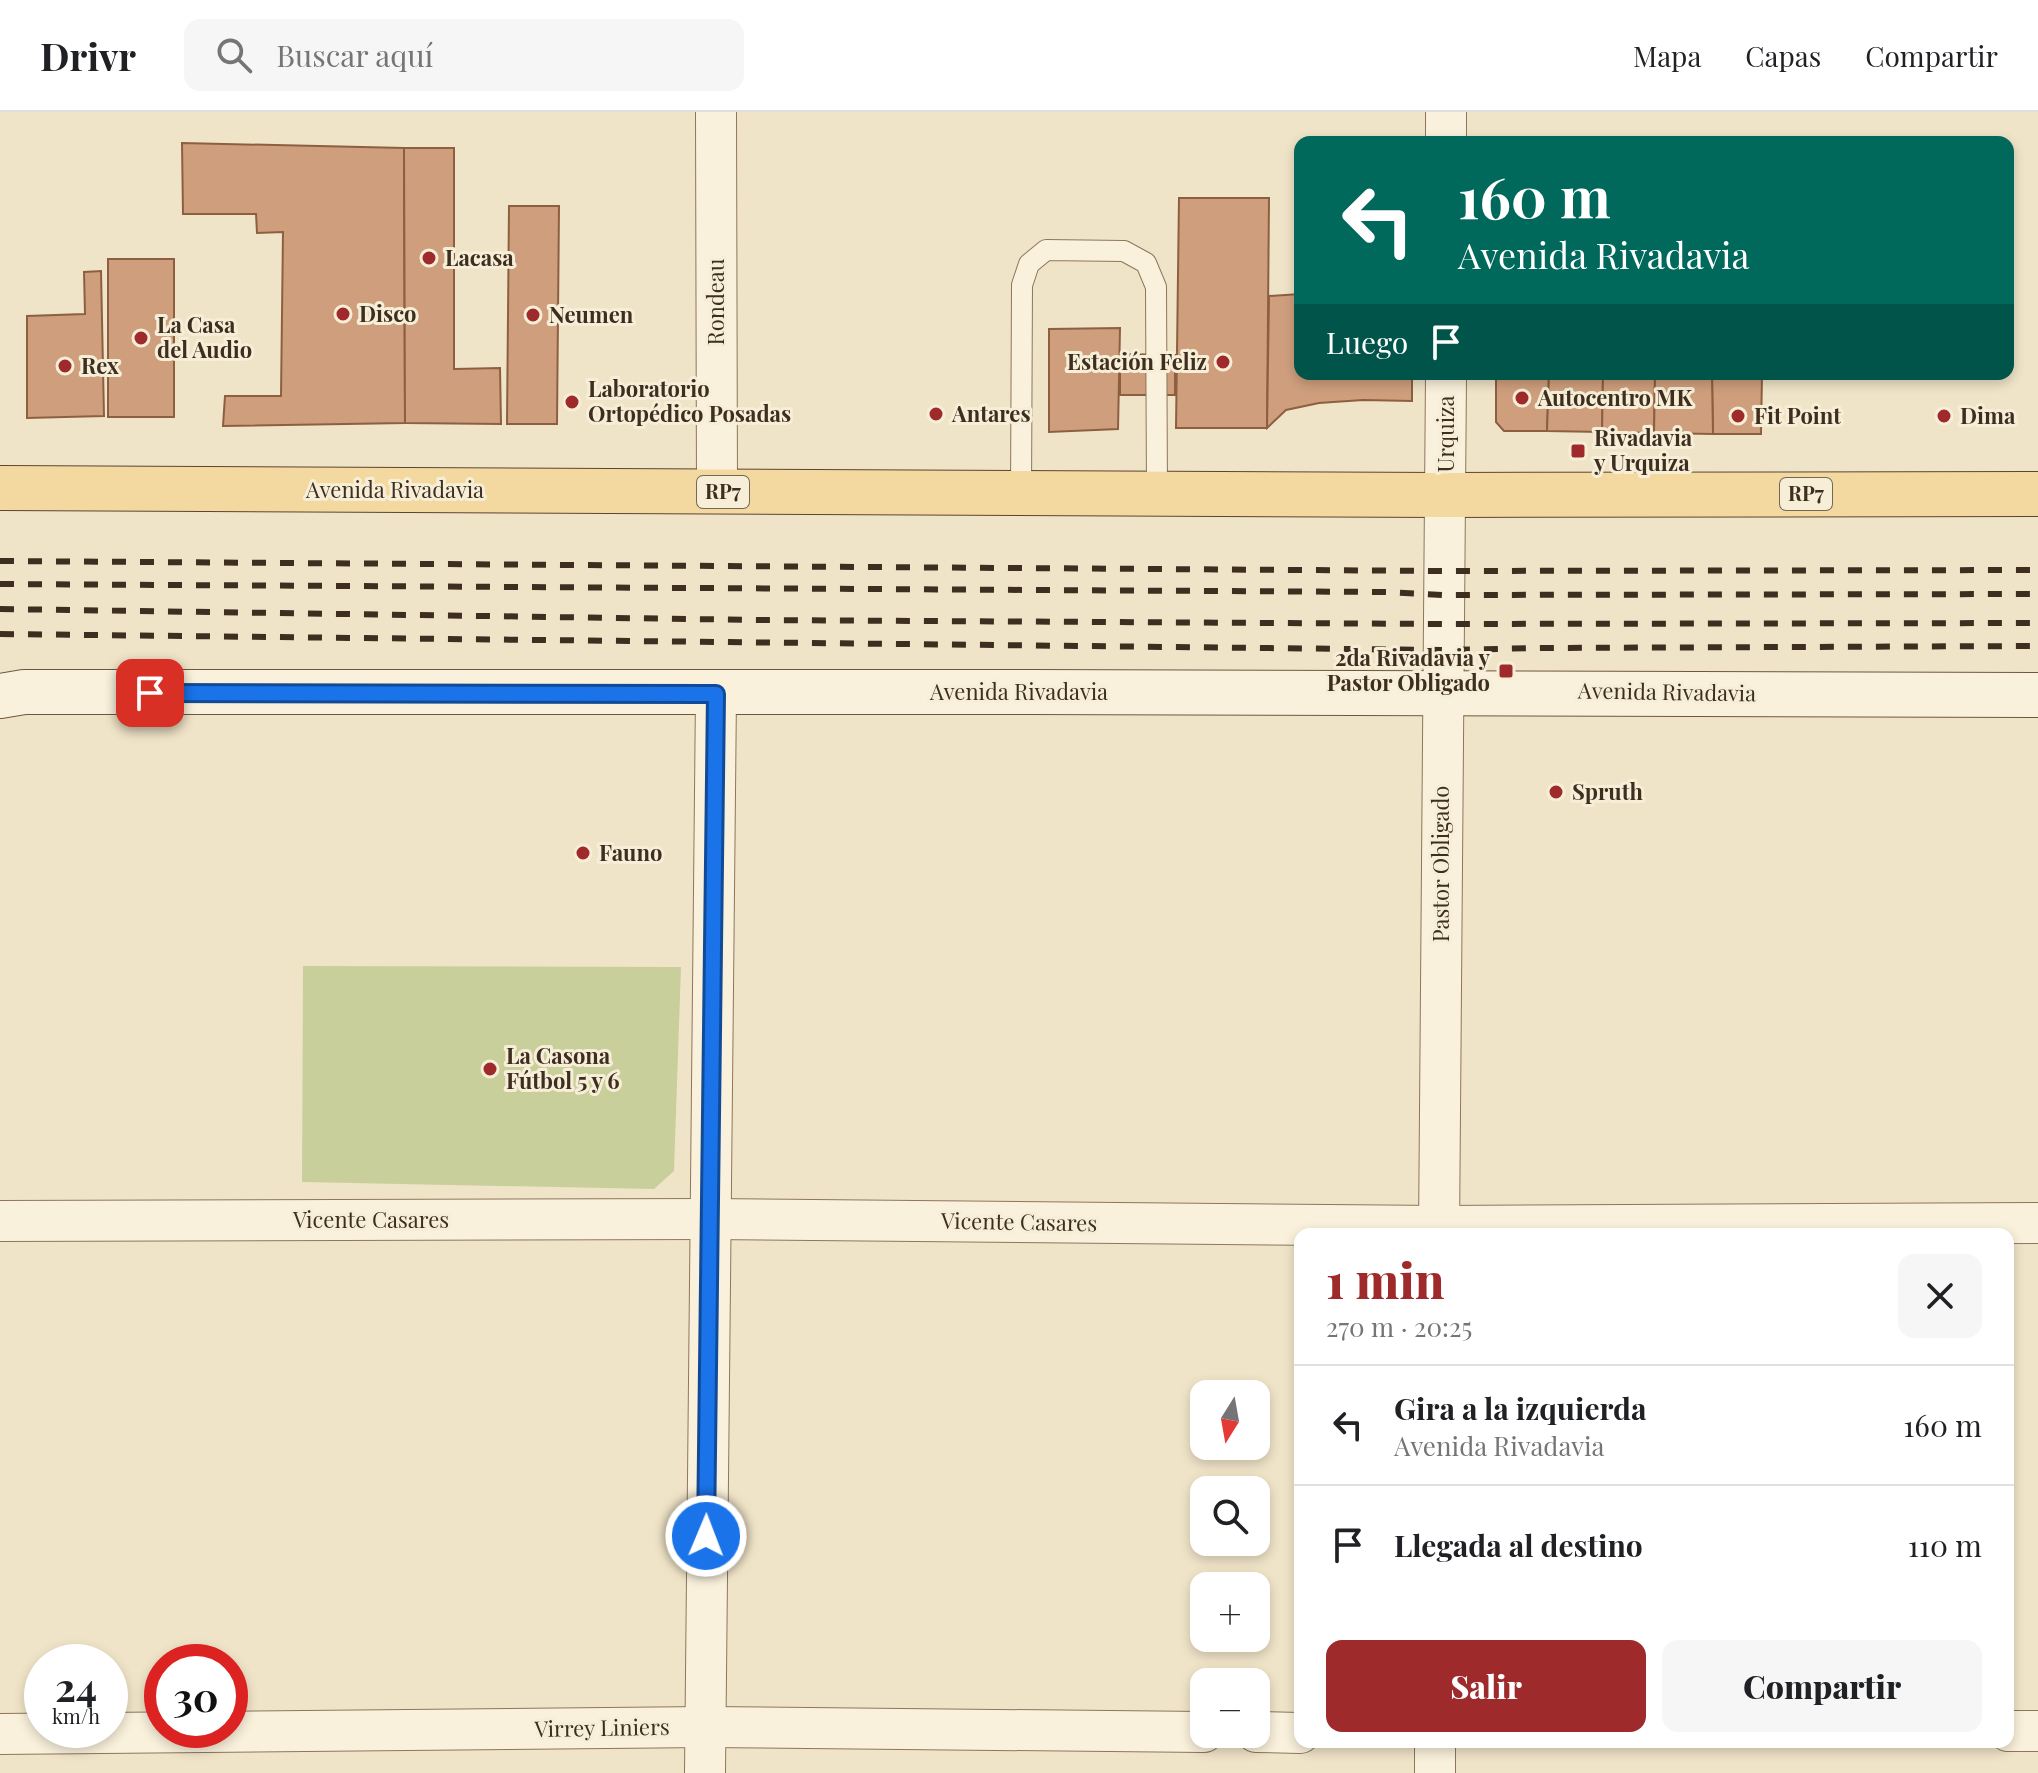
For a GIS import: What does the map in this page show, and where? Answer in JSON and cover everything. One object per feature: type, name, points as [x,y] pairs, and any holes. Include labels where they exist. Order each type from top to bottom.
[{"type":"main road","name":"Avenida Rivadavia","points":[[0,488],[1445,495],[2038,494]]},
{"type":"main road","name":"Avenida Rivadavia","points":[[0,696],[24,692],[716,694],[1442,690],[2038,695]]},
{"type":"street","name":"Rondeau","points":[[716,112],[717,492]]},
{"type":"street","points":[[1446,112],[1446,136]]},
{"type":"street","name":"Urquiza","points":[[1445,495],[1446,380]]},
{"type":"street","name":"Pastor Obligado","points":[[1439,1228],[1445,495]]},
{"type":"street","points":[[705,1773],[716,694]]},
{"type":"street","name":"Vicente Casares","points":[[0,1221],[709,1219],[1306,1228]]},
{"type":"street","name":"Vicente Casares","points":[[1610,1228],[2038,1223]]},
{"type":"street","name":"Virrey Liniers","points":[[0,1734],[705,1727],[1190,1732]]},
{"type":"street","points":[[2014,1731],[2038,1731]]},
{"type":"street","points":[[1270,1732],[1294,1733]]},
{"type":"street","points":[[1435,1748],[1435,1773]]},
{"type":"lane","points":[[1021,493],[1022,285],[1029,264],[1046,250],[1124,251],[1146,263],[1156,287],[1157,493]]},
{"type":"green space","name":"La Casona Fútbol 5 y 6","points":[[303,966],[681,967],[674,1171],[654,1189],[302,1182]]},
{"type":"building","name":"Disco","points":[[182,143],[404,148],[405,423],[223,426],[225,396],[281,396],[283,232],[257,233],[256,214],[183,214]]},
{"type":"building","name":"Lacasa","points":[[404,148],[454,148],[454,369],[500,368],[501,424],[405,423]]},
{"type":"building","name":"Estación Feliz","points":[[1179,198],[1269,198],[1267,428],[1176,428]]},
{"type":"building","name":"Neumen","points":[[509,206],[559,206],[557,424],[507,424]]},
{"type":"building","name":"La Casa del Audio","points":[[108,259],[174,259],[174,417],[108,417]]},
{"type":"building","name":"Rex","points":[[101,271],[104,416],[27,418],[27,316],[85,314],[84,272]]},
{"type":"building","points":[[1294,294],[1294,380],[1412,380],[1412,401],[1319,403],[1286,410],[1267,428],[1269,296]]},
{"type":"building","points":[[1120,328],[1118,429],[1049,432],[1049,329]]},
{"type":"building","points":[[1120,354],[1175,355],[1175,395],[1120,395]]},
{"type":"building","name":"Autocentro MK","points":[[1496,380],[1549,380],[1547,431],[1504,431],[1496,422]]},
{"type":"building","points":[[1549,380],[1603,380],[1602,432],[1547,431]]},
{"type":"building","points":[[1603,380],[1655,380],[1654,433],[1602,432]]},
{"type":"building","points":[[1655,380],[1712,380],[1713,434],[1654,433]]},
{"type":"building","points":[[1712,380],[1762,380],[1761,434],[1713,434]]},
{"type":"railway","points":[[0,561],[1443,571],[2038,570]]},
{"type":"railway","points":[[0,584],[1386,592],[1443,595],[2038,594]]},
{"type":"railway","points":[[0,609],[758,620],[2038,623]]},
{"type":"railway","points":[[0,634],[1442,650],[2038,646]]},
{"type":"place","name":"Lacasa","points":[[429,258]]},
{"type":"place","name":"Disco","points":[[343,314]]},
{"type":"place","name":"Neumen","points":[[533,315]]},
{"type":"place","name":"La Casa del Audio","points":[[141,338]]},
{"type":"place","name":"Estación Feliz","points":[[1223,362]]},
{"type":"place","name":"Rex","points":[[65,366]]},
{"type":"place","name":"Autocentro MK","points":[[1522,398]]},
{"type":"place","name":"Laboratorio Ortopédico Posadas","points":[[572,402]]},
{"type":"place","name":"Antares","points":[[936,414]]},
{"type":"place","name":"Fit Point","points":[[1738,416]]},
{"type":"place","name":"Dima","points":[[1944,416]]},
{"type":"place","name":"Rivadavia y Urquiza","points":[[1578,451]]},
{"type":"place","name":"2da Rivadavia y Pastor Obligado","points":[[1506,671]]},
{"type":"place","name":"Spruth","points":[[1556,792]]},
{"type":"place","name":"Fauno","points":[[583,853]]},
{"type":"place","name":"La Casona Fútbol 5 y 6","points":[[490,1069]]},
{"type":"route","points":[[150,693],[716,694],[706,1536]]}]
